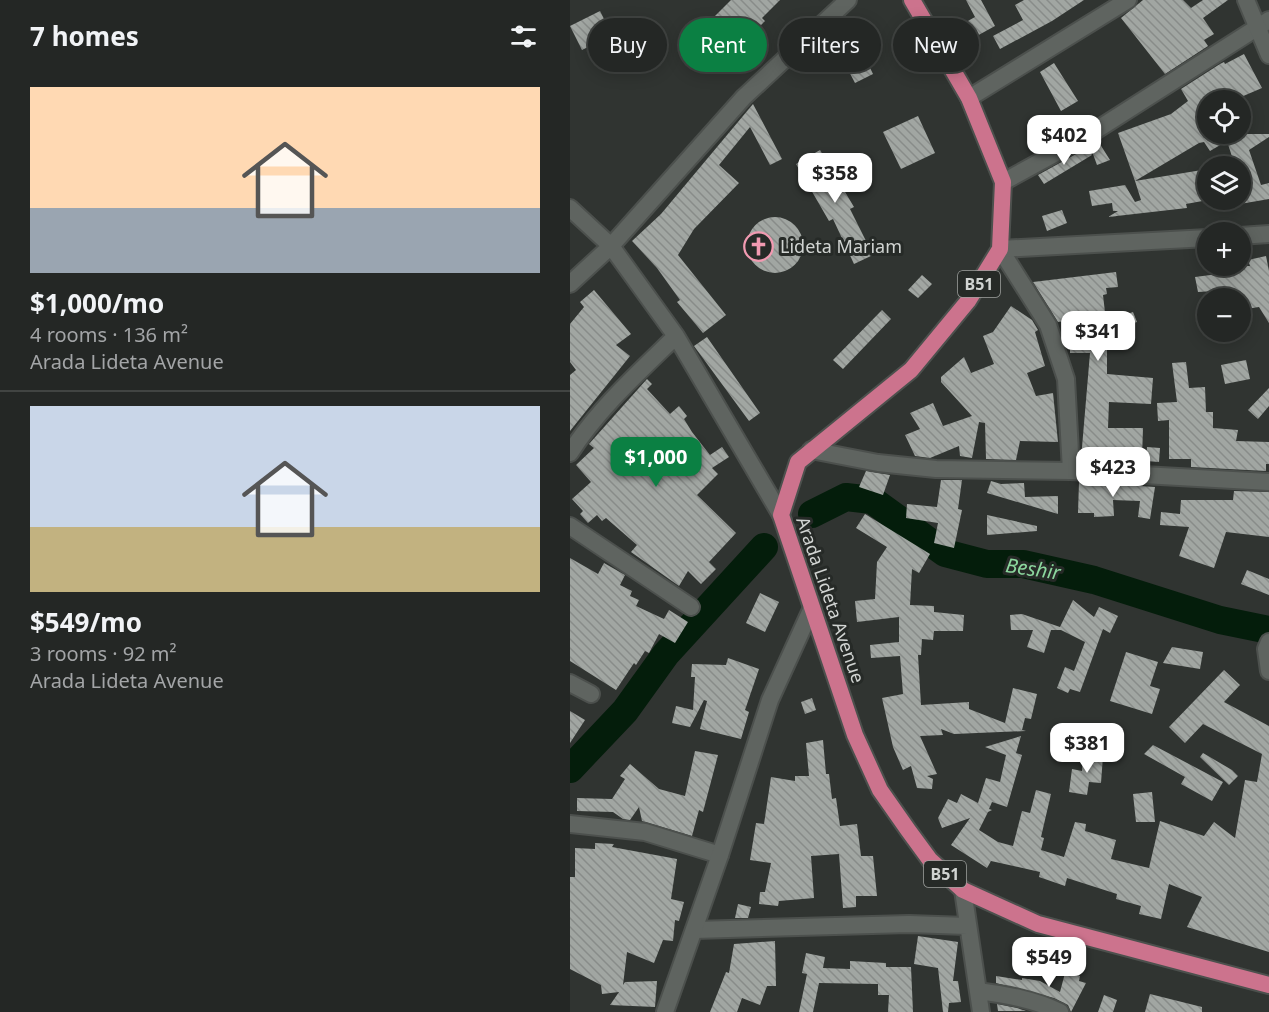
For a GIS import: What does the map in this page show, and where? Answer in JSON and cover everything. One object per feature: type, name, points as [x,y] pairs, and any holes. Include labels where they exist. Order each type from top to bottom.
[{"type":"highway","name":"Arada Lideta Avenue","points":[[912,0],[969,98],[1003,182],[1000,249],[968,301],[911,370],[798,462],[781,515],[796,567],[855,735],[880,790],[930,860],[963,890],[1038,924],[1269,985]]},
{"type":"street","points":[[570,284],[610,246],[744,97],[848,0]]},
{"type":"street","points":[[969,98],[1128,0]]},
{"type":"street","points":[[1246,0],[1263,25],[1269,55]]},
{"type":"street","points":[[1003,182],[1087,136],[1263,25]]},
{"type":"street","points":[[570,208],[610,246],[676,336],[781,515]]},
{"type":"street","points":[[1251,235],[1269,234]]},
{"type":"street","points":[[1071,471],[1066,380],[1048,325],[1000,249],[1197,239]]},
{"type":"street","points":[[570,453],[584,432],[608,404],[676,336]]},
{"type":"street","points":[[811,450],[878,463],[936,469],[1071,471],[1269,482]]},
{"type":"street","points":[[570,526],[691,607]]},
{"type":"street","points":[[665,1012],[720,855],[770,700],[811,610]]},
{"type":"street","points":[[1268,645],[1269,671]]},
{"type":"street","points":[[570,683],[591,694]]},
{"type":"street","points":[[570,824],[645,832],[720,855]]},
{"type":"street","points":[[963,890],[981,1012]]},
{"type":"street","points":[[694,930],[909,924],[967,926]]},
{"type":"street","points":[[978,991],[1019,996],[1060,1012]]},
{"type":"building","points":[[731,0],[780,0],[762,18],[714,17]]},
{"type":"building","points":[[966,0],[981,0],[995,26],[979,35],[979,18],[973,18],[975,17]]},
{"type":"building","points":[[1024,0],[1084,0],[1052,21],[1000,49],[993,36],[1023,20],[1015,5]]},
{"type":"building","points":[[1143,0],[1183,0],[1191,8],[1203,0],[1228,0],[1203,18],[1214,34],[1204,40],[1208,46],[1165,74],[1121,18]]},
{"type":"building","points":[[600,11],[604,18],[588,18],[588,47],[582,50],[570,26]]},
{"type":"building","points":[[1244,54],[1262,88],[1251,93],[1251,90],[1197,90],[1197,144],[1135,181],[1118,133],[1171,114],[1188,101],[1181,89],[1220,64],[1224,62],[1225,64]]},
{"type":"building","points":[[1054,63],[1078,101],[1061,111],[1040,72]]},
{"type":"building","points":[[849,72],[872,72],[873,74],[855,83]]},
{"type":"building","points":[[753,104],[782,159],[770,165],[750,127],[719,165],[739,183],[694,229],[678,255],[726,315],[703,333],[677,302],[680,300],[657,268],[632,241],[661,214]]},
{"type":"building","points":[[918,116],[935,153],[901,169],[883,132]]},
{"type":"building","points":[[1251,134],[1269,134],[1269,137],[1249,150],[1261,185],[1269,183],[1269,199],[1251,202],[1251,156],[1232,156],[1228,144],[1251,144]]},
{"type":"building","points":[[1098,141],[1110,160],[1097,165],[1090,146]]},
{"type":"building","points":[[1205,144],[1222,144],[1210,151]]},
{"type":"building","points":[[1087,148],[1092,155],[1044,184],[1038,175]]},
{"type":"building","points":[[820,150],[854,207],[850,209],[873,255],[854,264],[833,219],[829,221],[796,164]]},
{"type":"building","points":[[1197,171],[1197,202],[1186,204],[1187,208],[1108,217],[1118,211],[1113,211],[1112,203],[1092,206],[1089,191],[1125,185],[1135,202],[1141,200],[1135,181]]},
{"type":"building","points":[[1062,210],[1067,223],[1047,231],[1042,216]]},
{"type":"building","points":[[775,217],[790,222],[798,230],[803,245],[798,260],[790,268],[775,273],[760,268],[752,260],[747,245],[752,230],[760,222]]},
{"type":"building","points":[[1266,256],[1269,271],[1269,323],[1259,307],[1251,308],[1251,288],[1197,288],[1195,277],[1251,276],[1251,259]]},
{"type":"building","points":[[1116,272],[1118,287],[1106,288],[1107,294],[1103,295],[1106,321],[1133,312],[1137,322],[1107,333],[1107,374],[1153,378],[1151,404],[1109,402],[1108,428],[1143,428],[1142,458],[1081,459],[1090,353],[1070,353],[1070,320],[1058,322],[1033,282]]},
{"type":"building","points":[[922,275],[932,284],[918,298],[908,290]]},
{"type":"building","points":[[594,290],[631,334],[616,345],[630,356],[570,431],[570,375],[576,370],[570,362],[570,324],[584,307],[580,302]]},
{"type":"building","points":[[1011,306],[1032,320],[1038,330],[1035,332],[1045,366],[1027,373],[1036,396],[1053,393],[1058,442],[1020,441],[1016,460],[986,459],[985,423],[979,422],[972,458],[960,456],[959,446],[930,458],[915,456],[905,435],[920,429],[910,413],[933,403],[943,426],[972,416],[941,382],[941,377],[964,357],[971,373],[994,364],[983,336],[993,332]]},
{"type":"building","points":[[882,310],[891,319],[843,369],[833,360]]},
{"type":"building","points":[[707,337],[760,413],[749,421],[694,346]]},
{"type":"building","points":[[1246,360],[1250,379],[1225,384],[1221,365]]},
{"type":"building","points":[[1186,362],[1189,388],[1205,387],[1206,412],[1213,412],[1213,428],[1238,430],[1236,441],[1269,442],[1269,464],[1266,464],[1266,471],[1191,467],[1191,459],[1169,459],[1169,420],[1158,421],[1157,403],[1177,402],[1172,363]]},
{"type":"building","points":[[647,379],[652,384],[647,389],[670,414],[679,406],[687,416],[684,419],[692,432],[710,455],[722,447],[729,457],[712,468],[718,474],[697,495],[736,533],[709,562],[716,569],[701,584],[688,571],[679,586],[631,552],[637,545],[606,518],[602,521],[597,515],[588,523],[580,514],[583,511],[572,499],[591,482],[576,465],[594,448],[589,444]]},
{"type":"building","points":[[1269,388],[1269,406],[1258,419],[1248,410]]},
{"type":"building","points":[[1147,447],[1160,448],[1159,462],[1146,461]]},
{"type":"building","points":[[866,471],[890,475],[883,495],[859,487]]},
{"type":"building","points":[[941,480],[962,480],[958,509],[962,510],[954,548],[934,543],[938,523],[906,518],[907,504],[937,507]]},
{"type":"building","points":[[991,481],[1001,484],[1024,483],[1025,497],[1058,496],[1058,514],[987,493]]},
{"type":"building","points":[[1079,482],[1155,487],[1150,519],[1138,517],[1140,501],[1113,500],[1114,516],[1094,517],[1094,513],[1078,513]]},
{"type":"building","points":[[1234,491],[1269,492],[1269,537],[1226,532],[1214,568],[1179,556],[1189,527],[1160,525],[1161,512],[1180,514],[1181,500],[1233,500]]},
{"type":"building","points":[[865,514],[930,554],[919,573],[912,569],[910,605],[934,606],[934,612],[964,615],[963,631],[934,631],[933,640],[922,639],[921,655],[918,655],[921,705],[969,702],[969,709],[1005,723],[1013,688],[1037,694],[1031,719],[1025,718],[1022,730],[1026,731],[954,734],[941,729],[943,735],[920,736],[937,774],[927,776],[933,779],[932,789],[917,788],[911,766],[903,770],[893,747],[882,698],[903,694],[900,656],[871,658],[870,645],[899,642],[899,617],[857,622],[855,601],[875,599],[877,562],[887,547],[856,528]]},
{"type":"building","points":[[987,515],[1037,526],[1037,531],[987,535]]},
{"type":"building","points":[[570,558],[598,574],[604,563],[625,575],[620,585],[632,591],[630,596],[639,600],[636,606],[664,619],[669,610],[688,622],[675,643],[659,634],[649,653],[645,651],[636,665],[634,663],[616,690],[570,661]]},
{"type":"building","points":[[1247,570],[1269,579],[1269,595],[1241,584]]},
{"type":"building","points":[[760,593],[779,602],[765,632],[746,623]]},
{"type":"building","points":[[1073,600],[1094,617],[1099,607],[1118,616],[1110,633],[1103,629],[1080,692],[1070,689],[1068,693],[1057,688],[1065,667],[1074,671],[1085,642],[1061,630],[1051,630],[1044,653],[1027,647],[1033,630],[1011,630],[1010,615],[1022,614],[1060,627]]},
{"type":"building","points":[[1172,647],[1203,652],[1200,669],[1163,663]]},
{"type":"building","points":[[1126,652],[1158,662],[1150,686],[1160,689],[1152,714],[1110,701]]},
{"type":"building","points":[[728,658],[759,669],[745,710],[749,712],[741,739],[700,729],[707,701],[704,700],[690,727],[672,723],[676,706],[693,710],[695,677],[691,677],[692,664],[726,665]]},
{"type":"building","points":[[1224,670],[1240,685],[1224,702],[1269,726],[1269,952],[1187,927],[1202,897],[1169,884],[1161,919],[1139,914],[1141,906],[1116,899],[1117,894],[1067,878],[1065,886],[1039,877],[1040,872],[991,861],[987,868],[951,845],[970,818],[942,828],[938,818],[948,799],[957,803],[961,794],[978,803],[986,778],[1000,782],[1006,755],[985,747],[1021,736],[1016,753],[1022,755],[1007,807],[992,802],[989,809],[992,810],[988,812],[979,830],[998,842],[1013,846],[1022,811],[1030,813],[1036,790],[1051,794],[1041,837],[1044,838],[1041,850],[1064,857],[1075,822],[1086,824],[1085,831],[1116,840],[1111,859],[1149,868],[1160,821],[1204,836],[1214,822],[1235,838],[1245,780],[1257,782],[1262,754],[1203,724],[1185,743],[1169,727]]},
{"type":"building","points":[[812,698],[816,710],[805,714],[801,702]]},
{"type":"building","points":[[570,711],[585,720],[570,743]]},
{"type":"building","points":[[823,740],[826,774],[829,774],[832,799],[836,798],[840,826],[857,824],[861,856],[873,856],[877,896],[856,896],[856,907],[843,908],[839,854],[811,856],[814,898],[779,901],[778,906],[759,904],[760,892],[765,892],[771,863],[750,860],[756,823],[764,824],[771,777],[795,781],[795,776],[809,776],[806,743]]},
{"type":"building","points":[[1153,745],[1223,782],[1212,801],[1181,784],[1185,777],[1144,754]]},
{"type":"building","points":[[695,751],[718,755],[703,812],[699,810],[692,836],[642,821],[639,807],[630,820],[623,819],[613,812],[577,811],[577,798],[612,799],[625,779],[620,776],[630,764],[659,789],[685,796]]},
{"type":"building","points":[[1203,753],[1238,776],[1229,785],[1200,757]]},
{"type":"building","points":[[1083,754],[1103,756],[1101,783],[1089,782],[1087,795],[1069,792],[1072,769],[1082,771]]},
{"type":"building","points":[[1152,792],[1155,822],[1136,822],[1133,794]]},
{"type":"building","points":[[595,843],[614,844],[612,847],[677,859],[671,899],[684,902],[679,921],[675,920],[673,941],[663,940],[654,963],[627,952],[623,985],[625,982],[657,981],[655,1007],[610,1005],[619,992],[602,994],[601,985],[570,969],[570,877],[575,877],[575,848],[595,849]]},
{"type":"building","points":[[738,904],[751,907],[748,918],[735,918]]},
{"type":"building","points":[[918,936],[958,942],[953,981],[958,981],[961,1002],[949,1003],[948,1012],[943,1012],[938,968],[914,964]]},
{"type":"building","points":[[775,941],[776,986],[767,986],[760,1005],[742,998],[737,1012],[710,1012],[726,972],[729,973],[734,944]]},
{"type":"building","points":[[806,953],[825,957],[823,968],[850,969],[850,961],[886,963],[886,967],[911,967],[913,1012],[888,1012],[889,995],[878,995],[878,984],[819,983],[813,1012],[799,1012],[807,974],[802,973]]},
{"type":"building","points":[[1065,973],[1080,976],[1079,981],[1086,983],[1071,1012],[1068,1005],[1054,998],[996,983],[996,976],[1022,980],[1022,978],[1040,981],[1060,992]]},
{"type":"building","points":[[1150,994],[1202,1007],[1202,1012],[1145,1012]]},
{"type":"building","points":[[1104,995],[1117,1000],[1113,1012],[1098,1012]]},
{"type":"building","points":[[997,1004],[1017,1008],[1026,1011],[998,1011]]},
{"type":"waterway","name":"Beshir","points":[[812,514],[846,497],[872,500],[945,553],[987,564],[1023,564],[1094,580],[1220,620],[1269,630]]},
{"type":"waterway","name":"Beshir","points":[[570,769],[625,711],[666,654],[764,547]]},
{"type":"place","name":"Lideta Mariam","points":[[759,247]]}]
